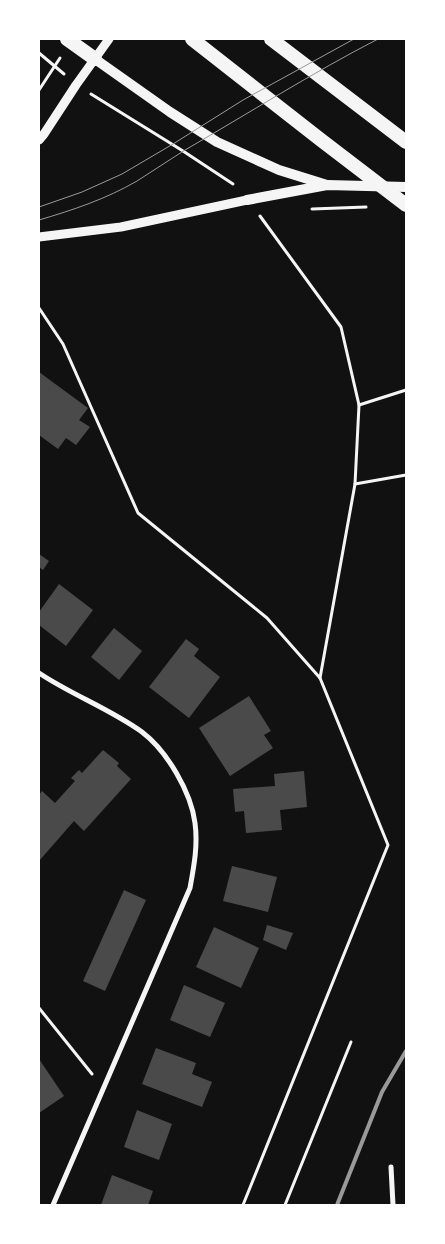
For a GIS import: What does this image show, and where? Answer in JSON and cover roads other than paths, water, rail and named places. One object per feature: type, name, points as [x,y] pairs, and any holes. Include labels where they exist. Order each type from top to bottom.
[{"type":"highway","points":[[67,39],[95,59]]},
{"type":"highway","points":[[192,39],[406,205]]},
{"type":"highway","points":[[271,39],[406,142]]},
{"type":"main road","points":[[95,59],[170,112],[217,142],[279,170],[326,185]]},
{"type":"main road","points":[[247,200],[326,185],[406,187]]},
{"type":"street","points":[[39,140],[109,39]]},
{"type":"street","points":[[39,237],[121,227],[247,200]]},
{"type":"street","points":[[39,675],[143,733],[166,757],[185,789],[195,823],[196,856],[190,888],[53,1205]]},
{"type":"street","points":[[391,1167],[393,1205]]},
{"type":"tram line","points":[[39,207],[82,192],[122,174],[243,100],[354,39]]},
{"type":"tram line","points":[[39,220],[89,203],[137,181],[281,93],[378,39]]},
{"type":"railway","points":[[337,1205],[382,1092],[406,1051]]}]
